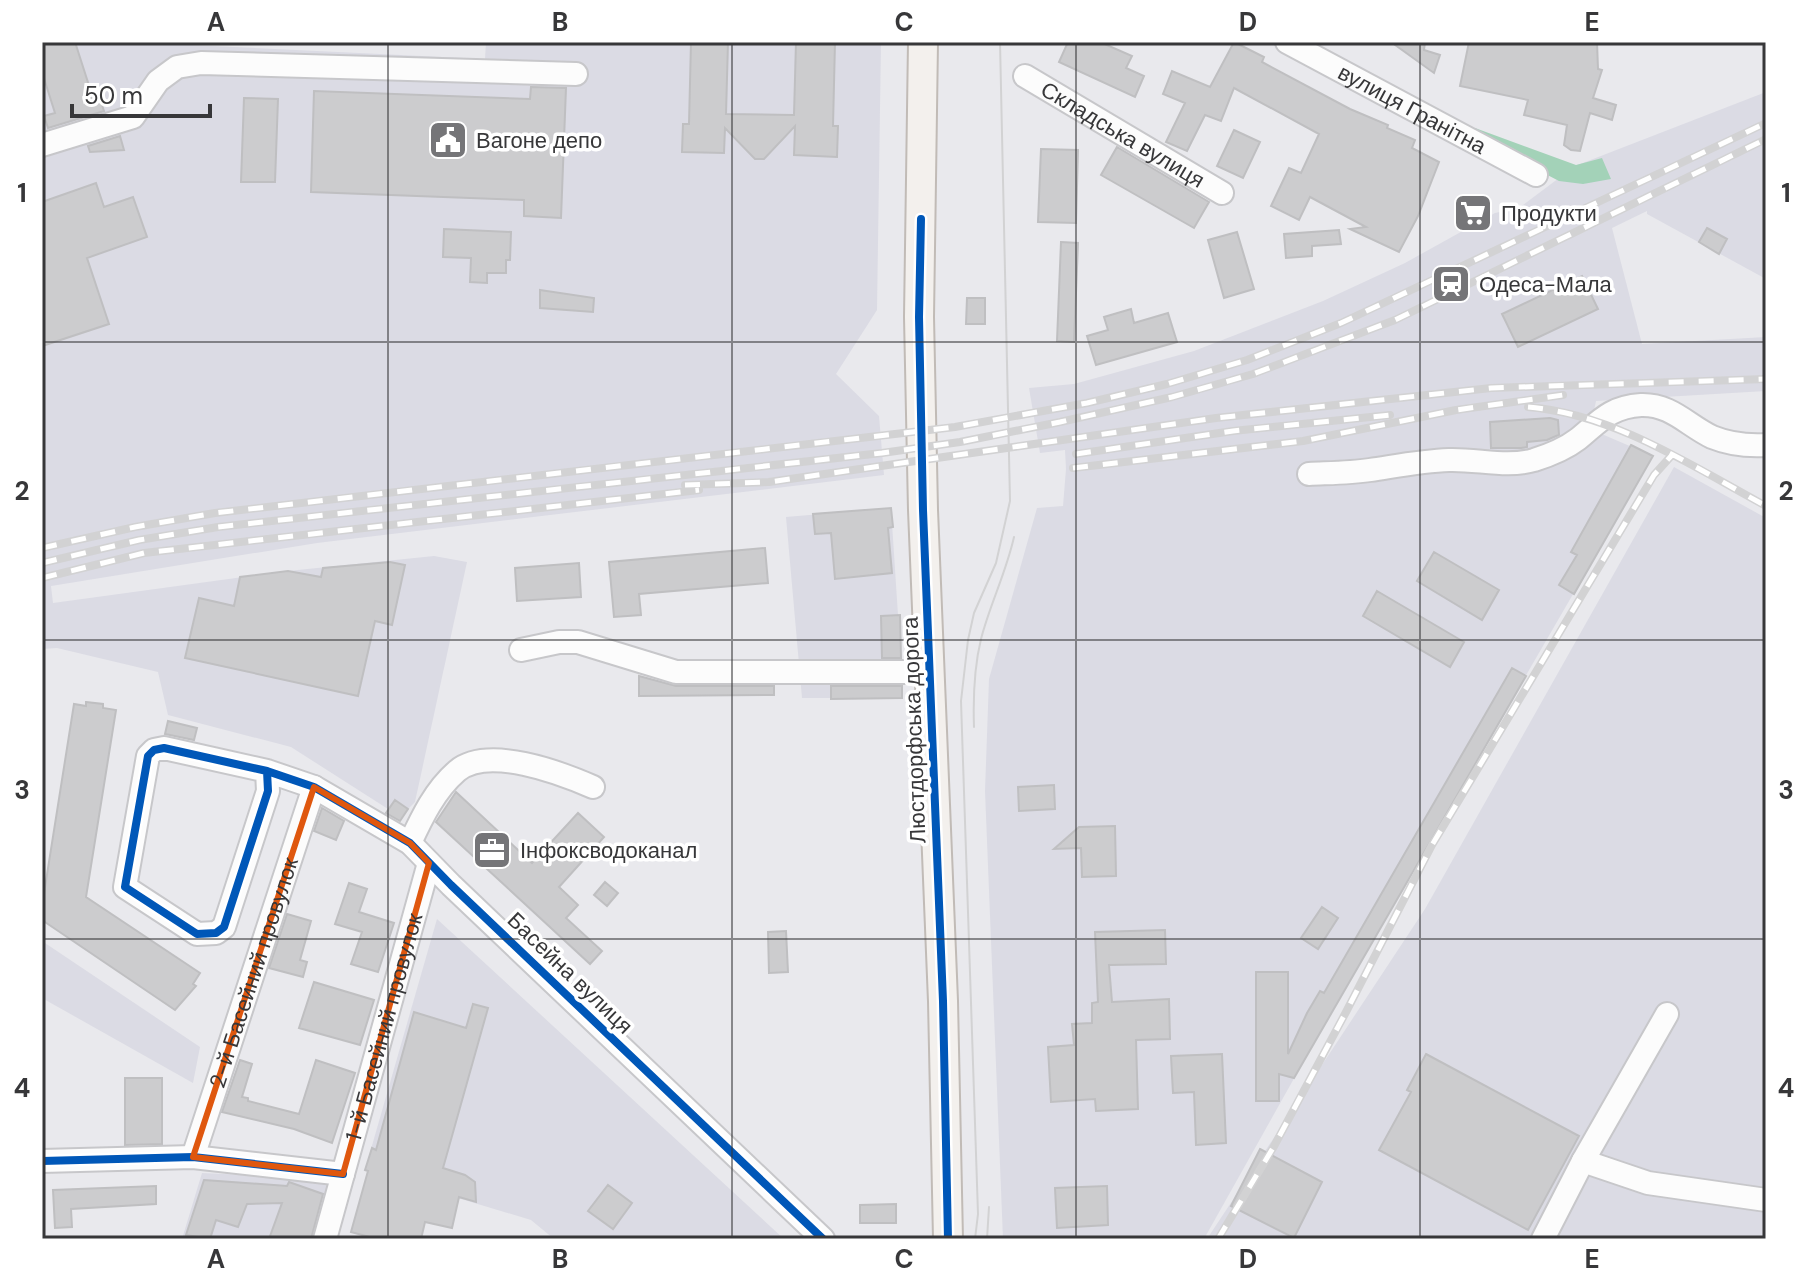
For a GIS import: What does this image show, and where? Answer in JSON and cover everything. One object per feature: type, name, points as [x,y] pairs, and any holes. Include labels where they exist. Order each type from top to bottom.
[{"type":"main road","name":"Люстдорфська дорога","points":[[923,42],[919,317],[943,1001],[948,1239]]},
{"type":"street","name":"вулиця Гранітна","points":[[1287,42],[1536,175]]},
{"type":"street","points":[[42,145],[133,117],[158,81],[177,67],[201,63],[576,74]]},
{"type":"street","name":"Складська вулиця","points":[[1025,76],[1222,193]]},
{"type":"street","points":[[1309,474],[1367,471],[1415,462],[1454,460],[1507,464],[1530,461],[1576,441],[1601,417],[1630,406],[1644,405],[1671,411],[1717,439],[1750,446],[1766,445]]},
{"type":"street","points":[[521,650],[559,642],[578,642],[676,672],[930,672]]},
{"type":"street","name":"Басейна вулиця","points":[[267,771],[268,791],[224,927],[216,933],[197,934],[125,887],[148,756],[154,750],[164,748],[267,771],[314,787],[410,843],[823,1239]]},
{"type":"street","points":[[410,843],[425,810],[458,770],[476,763],[502,762],[550,768],[593,787]]},
{"type":"street","name":"2-й Басейний провулок","points":[[193,1157],[314,787]]},
{"type":"street","name":"1-й Басейний провулок","points":[[325,1239],[429,863]]},
{"type":"street","points":[[1543,1239],[1583,1161],[1667,1014]]},
{"type":"street","points":[[42,1161],[193,1157],[343,1174]]},
{"type":"street","points":[[1583,1161],[1648,1183],[1766,1200]]},
{"type":"highlighted area","points":[[314,787],[410,843],[429,863],[343,1174],[193,1157]]},
{"type":"shaded area","points":[[42,42],[128,42],[485,59],[486,42],[881,42],[877,310],[836,374],[879,416],[884,475],[317,543],[51,586],[53,603],[288,571],[434,556],[467,562],[415,802],[408,809],[395,800],[388,809],[291,747],[168,715],[158,672],[57,648],[42,649]]},
{"type":"shaded area","points":[[1766,92],[1766,279],[1647,214],[1647,211],[1612,228],[1642,344],[1766,337],[1766,391],[1596,401],[1590,429],[1653,456],[1338,1000],[1204,1239],[1003,1239],[985,791],[989,679],[1037,508],[1063,506],[1066,469],[1065,450],[1040,453],[1029,388],[1074,384],[1194,351],[1323,301],[1405,263],[1495,213],[1519,208],[1575,166]]},
{"type":"shaded area","points":[[1674,467],[1766,518],[1766,1239],[1207,1239],[1425,909]]},
{"type":"shaded area","points":[[891,508],[900,615],[902,698],[802,698],[786,517]]},
{"type":"shaded area","points":[[437,919],[784,1239],[554,1239],[531,1220],[365,1170]]},
{"type":"shaded area","points":[[42,941],[200,1047],[193,1083],[42,998]]},
{"type":"shaded area","points":[[202,1173],[291,1177],[333,1186],[317,1239],[182,1239]]},
{"type":"green space","points":[[1475,128],[1576,165],[1602,158],[1611,179],[1583,184],[1559,181],[1471,135]]},
{"type":"building","points":[[42,42],[75,42],[94,101],[100,99],[104,111],[48,128],[44,116],[55,113],[42,72]]},
{"type":"building","points":[[691,42],[728,42],[726,114],[794,115],[796,42],[835,42],[833,126],[838,126],[837,157],[794,155],[795,126],[764,159],[755,159],[725,128],[724,153],[682,152],[683,124],[689,124]]},
{"type":"building","points":[[1068,42],[1100,42],[1132,56],[1126,68],[1144,76],[1135,97],[1059,62]]},
{"type":"building","points":[[1234,42],[1264,57],[1262,62],[1415,140],[1412,148],[1439,162],[1418,216],[1399,252],[1350,229],[1366,227],[1310,197],[1299,220],[1271,206],[1289,168],[1301,173],[1319,134],[1234,88],[1221,121],[1205,115],[1187,151],[1166,142],[1185,103],[1163,94],[1172,71],[1210,87]]},
{"type":"building","points":[[1391,42],[1425,42],[1424,50],[1440,55],[1434,73]]},
{"type":"building","points":[[1469,42],[1597,42],[1598,69],[1602,70],[1593,98],[1616,105],[1612,120],[1590,113],[1580,151],[1571,150],[1564,145],[1567,125],[1524,115],[1528,100],[1460,86]]},
{"type":"building","points":[[531,87],[566,88],[561,218],[524,216],[524,200],[311,192],[314,91],[530,99]]},
{"type":"building","points":[[244,98],[278,99],[275,182],[241,182]]},
{"type":"building","points":[[1234,130],[1260,142],[1243,178],[1217,166]]},
{"type":"building","points":[[120,136],[124,150],[90,152],[88,146]]},
{"type":"building","points":[[1117,147],[1209,202],[1194,228],[1101,175]]},
{"type":"building","points":[[1041,149],[1078,150],[1076,223],[1038,222]]},
{"type":"building","points":[[96,183],[104,207],[133,197],[147,237],[87,258],[109,324],[42,346],[42,202]]},
{"type":"building","points":[[1707,228],[1727,239],[1719,254],[1699,242]]},
{"type":"building","points":[[444,229],[511,232],[506,273],[487,273],[487,283],[470,282],[471,258],[443,257]]},
{"type":"building","points":[[1339,230],[1341,244],[1312,246],[1312,256],[1286,258],[1284,234]]},
{"type":"building","points":[[1237,232],[1254,289],[1224,298],[1208,240]]},
{"type":"building","points":[[1061,242],[1078,243],[1074,342],[1057,341]]},
{"type":"building","points":[[1582,276],[1598,309],[1518,347],[1502,314]]},
{"type":"building","points":[[540,290],[594,298],[593,312],[540,308]]},
{"type":"building","points":[[967,298],[985,298],[985,324],[966,324]]},
{"type":"building","points":[[1131,309],[1134,323],[1168,313],[1177,342],[1096,365],[1087,336],[1108,330],[1104,317]]},
{"type":"building","points":[[1558,420],[1559,435],[1527,442],[1527,447],[1491,448],[1490,422]]},
{"type":"building","points":[[1631,445],[1653,456],[1574,594],[1559,585],[1577,555],[1571,552]]},
{"type":"building","points":[[891,508],[893,527],[888,528],[892,573],[835,579],[831,533],[815,534],[813,514]]},
{"type":"building","points":[[765,548],[768,583],[639,594],[641,615],[614,617],[609,562]]},
{"type":"building","points":[[1434,552],[1499,590],[1482,620],[1417,581]]},
{"type":"building","points":[[390,562],[405,565],[392,625],[375,621],[358,696],[185,658],[199,598],[234,606],[240,577],[288,571],[321,577],[323,568]]},
{"type":"building","points":[[579,563],[581,597],[517,601],[515,568]]},
{"type":"building","points":[[1377,591],[1464,642],[1450,667],[1363,616]]},
{"type":"building","points":[[900,615],[901,658],[882,658],[881,616]]},
{"type":"building","points":[[1512,668],[1526,676],[1294,1078],[1279,1074],[1279,1101],[1256,1101],[1256,972],[1288,972],[1288,1054],[1307,1013],[1320,991],[1324,993]]},
{"type":"building","points":[[639,676],[676,686],[774,686],[774,695],[639,696]]},
{"type":"building","points":[[831,686],[902,686],[902,698],[831,699]]},
{"type":"building","points":[[86,702],[103,704],[103,708],[116,710],[86,897],[200,973],[193,984],[196,986],[175,1010],[42,920],[74,704],[86,706]]},
{"type":"building","points":[[168,721],[197,728],[194,740],[165,734]]},
{"type":"building","points":[[1054,785],[1055,809],[1019,811],[1018,787]]},
{"type":"building","name":"Інфоксводоканал","points":[[456,792],[532,863],[578,813],[604,837],[559,887],[578,905],[566,918],[602,951],[590,964],[436,822]]},
{"type":"building","points":[[395,800],[408,809],[400,821],[386,813]]},
{"type":"building","points":[[322,808],[344,821],[336,840],[314,831]]},
{"type":"building","points":[[1115,826],[1116,876],[1082,877],[1081,848],[1054,849],[1079,827]]},
{"type":"building","points":[[605,882],[618,893],[607,906],[594,895]]},
{"type":"building","points":[[349,883],[367,889],[359,912],[394,923],[378,972],[351,964],[362,932],[335,924]]},
{"type":"building","points":[[1322,907],[1338,918],[1318,949],[1301,938]]},
{"type":"building","points":[[287,914],[311,921],[300,960],[307,962],[303,977],[269,968]]},
{"type":"building","points":[[1165,930],[1166,964],[1109,965],[1112,1002],[1169,999],[1170,1039],[1136,1040],[1138,1109],[1096,1111],[1095,1099],[1051,1102],[1048,1047],[1074,1045],[1072,1024],[1092,1023],[1092,1003],[1098,1002],[1095,932]]},
{"type":"building","points":[[786,931],[788,972],[769,973],[768,932]]},
{"type":"building","points":[[314,982],[374,1000],[360,1045],[299,1028]]},
{"type":"building","points":[[473,1004],[488,1008],[443,1168],[465,1175],[475,1182],[476,1202],[459,1197],[452,1228],[425,1222],[421,1239],[377,1239],[351,1232],[368,1171],[365,1170],[372,1148],[376,1150],[414,1012],[466,1028]]},
{"type":"building","points":[[1222,1054],[1226,1143],[1196,1145],[1194,1092],[1173,1093],[1171,1056]]},
{"type":"building","points":[[1426,1054],[1579,1136],[1528,1230],[1379,1150],[1411,1092],[1407,1090]]},
{"type":"building","points":[[240,1060],[252,1064],[242,1097],[299,1114],[316,1060],[355,1073],[332,1143],[294,1129],[222,1112]]},
{"type":"building","points":[[125,1078],[162,1078],[162,1144],[125,1145]]},
{"type":"building","points":[[1260,1149],[1322,1182],[1294,1238],[1231,1206]]},
{"type":"building","points":[[204,1180],[287,1186],[289,1182],[323,1194],[311,1239],[269,1239],[282,1203],[247,1204],[238,1227],[216,1220],[210,1239],[186,1235]]},
{"type":"building","points":[[608,1185],[632,1203],[613,1229],[588,1211]]},
{"type":"building","points":[[156,1186],[156,1204],[71,1209],[72,1227],[55,1228],[53,1190]]},
{"type":"building","points":[[1107,1186],[1108,1225],[1057,1228],[1055,1188]]},
{"type":"building","points":[[896,1204],[896,1223],[860,1223],[860,1205]]},
{"type":"tram line","points":[[975,1239],[978,1214],[961,701],[974,613],[996,563],[1010,501],[1000,42]]},
{"type":"tram line","points":[[974,727],[974,683],[979,650],[1014,537]]},
{"type":"tram line","points":[[987,1239],[989,1207]]},
{"type":"railway","points":[[42,548],[215,513],[955,427],[1087,403],[1167,384],[1247,360],[1341,323],[1766,123]]},
{"type":"railway","points":[[42,563],[139,540],[218,527],[960,442],[1172,397],[1253,374],[1395,320],[1766,139]]},
{"type":"railway","points":[[685,485],[769,482],[1216,418],[1491,388],[1766,379]]},
{"type":"railway","points":[[1073,468],[1303,441],[1456,410],[1563,395]]},
{"type":"railway","points":[[1528,407],[1560,412],[1622,431],[1681,459],[1766,506]]},
{"type":"railway","points":[[1076,454],[1233,431],[1390,415]]},
{"type":"railway","points":[[1218,1239],[1273,1148],[1432,845],[1654,475],[1672,455]]},
{"type":"railway","points":[[42,578],[144,553],[699,490]]},
{"type":"cycle path","points":[[921,219],[919,317],[923,510],[943,1001],[948,1239]]},
{"type":"cycle path","points":[[267,771],[268,791],[224,927],[216,933],[197,934],[125,887],[148,756],[154,750],[164,748],[267,771],[314,787],[410,843],[823,1239]]},
{"type":"cycle path","points":[[42,1161],[193,1157],[343,1174]]},
{"type":"place","name":"Вагоне депо","points":[[448,140]]},
{"type":"place","name":"Продукти","points":[[1473,213]]},
{"type":"place","name":"Одеса-Мала","points":[[1451,284]]},
{"type":"place","name":"Інфоксводоканал","points":[[492,850]]}]
